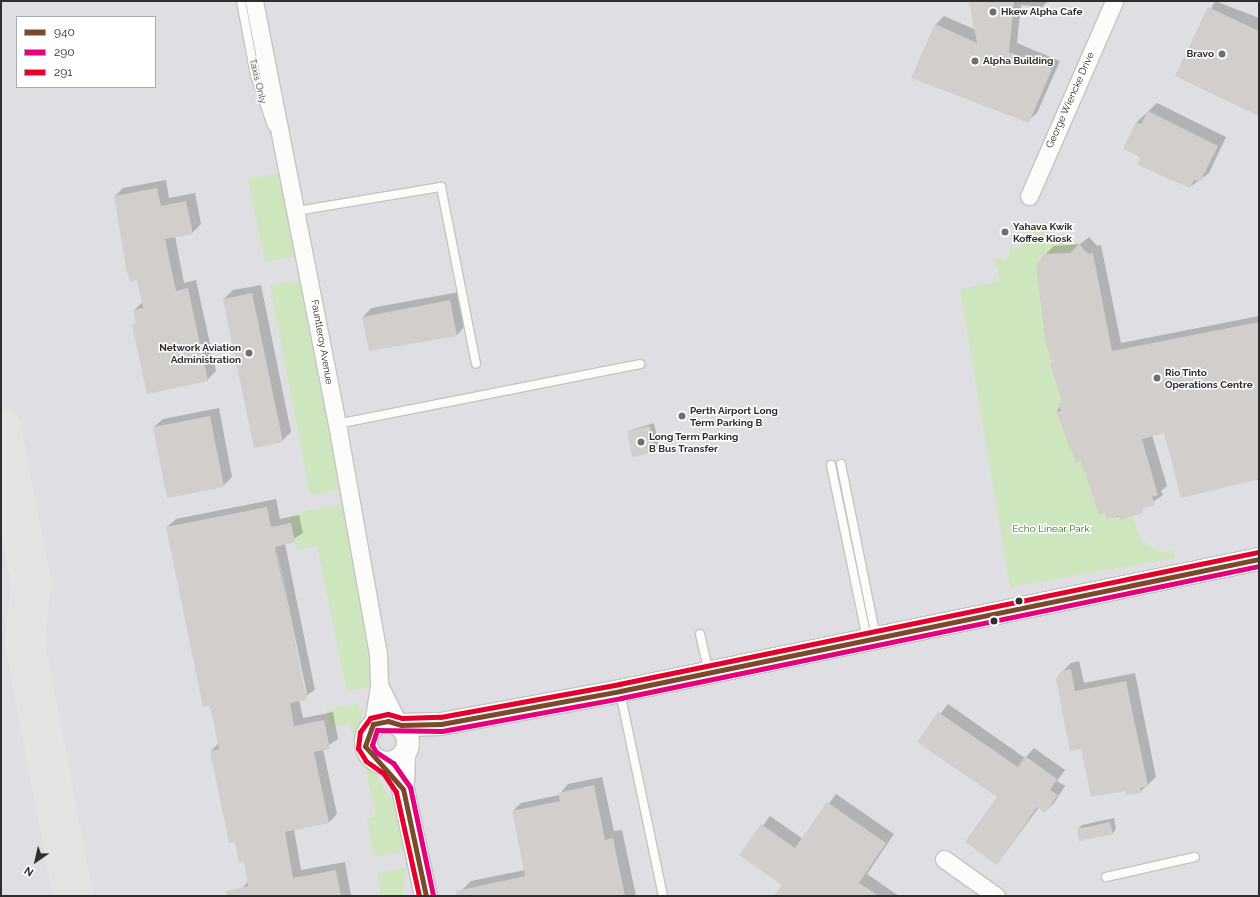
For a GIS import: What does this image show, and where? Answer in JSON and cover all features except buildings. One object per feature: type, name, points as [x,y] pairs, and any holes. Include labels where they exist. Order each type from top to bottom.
[{"type":"main road","points":[[403,789],[382,763],[371,756],[366,746],[367,734],[373,724],[388,721],[399,724],[441,724],[620,691],[1259,559]]},
{"type":"main road","points":[[399,724],[407,735],[403,789],[426,896]]},
{"type":"main road","points":[[382,763],[395,762],[441,724]]},
{"type":"street","name":"Fauntleroy Avenue","points":[[254,1],[297,211],[378,654],[379,685],[373,724]]},
{"type":"street","name":"George Wiencke Drive","points":[[1029,196],[1115,2]]},
{"type":"street","name":"Fauntleroy Avenue","points":[[379,685],[399,724]]},
{"type":"street","points":[[944,859],[996,896]]},
{"type":"lane","name":"Taxis Only","points":[[241,1],[261,98],[286,158]]},
{"type":"lane","points":[[297,211],[441,187],[476,364]]},
{"type":"lane","points":[[337,424],[640,364]]},
{"type":"lane","points":[[842,464],[872,640]]},
{"type":"lane","points":[[831,466],[872,640]]},
{"type":"lane","points":[[700,634],[709,673]]},
{"type":"lane","points":[[620,691],[663,896]]},
{"type":"lane","points":[[1106,877],[1195,857]]},
{"type":"shaded area","points":[[1,1],[1259,1],[1259,896],[1,896]]},
{"type":"green space","points":[[288,171],[306,254],[265,262],[248,179]]},
{"type":"green space","name":"Echo Linear Park","points":[[1024,221],[1079,244],[1074,249],[1044,254],[1043,325],[1055,360],[1050,365],[1057,385],[1061,384],[1076,398],[1058,404],[1061,411],[1056,412],[1061,427],[1067,426],[1071,448],[1076,462],[1081,461],[1099,515],[1105,513],[1107,519],[1118,516],[1120,520],[1133,516],[1141,540],[1160,552],[1174,550],[1175,558],[1010,587],[960,290],[1000,281],[994,258],[1005,260],[1010,255],[1010,248],[1021,247],[1027,236]]},
{"type":"green space","points":[[304,280],[343,489],[310,495],[270,285]]},
{"type":"green space","points":[[346,503],[375,671],[371,686],[347,692],[317,546],[297,550],[289,515]]},
{"type":"green space","points":[[356,704],[362,712],[360,728],[352,733],[349,723],[330,727],[326,710]]},
{"type":"green space","points":[[365,767],[375,774],[392,800],[405,851],[374,857],[367,818],[376,816]]},
{"type":"green space","points":[[406,868],[403,896],[381,896],[377,873]]},
{"type":"taxiway","points":[[1,428],[31,583],[25,644],[73,896]]},
{"type":"transit line","name":"291","points":[[419,896],[396,792],[383,773],[366,761],[358,748],[360,732],[370,718],[388,714],[402,718],[440,717],[619,684],[1258,552]]},
{"type":"transit line","name":"940","points":[[426,896],[403,789],[365,746],[373,724],[388,721],[401,725],[441,724],[620,691],[1259,559]]},
{"type":"transit line","name":"290","points":[[433,895],[410,787],[393,763],[376,752],[372,745],[377,730],[442,731],[621,698],[1259,566]]},
{"type":"place","name":"Hkew Alpha Cafe","points":[[993,12]]},
{"type":"place","name":"Bravo","points":[[1222,54]]},
{"type":"place","name":"Alpha Building","points":[[975,61]]},
{"type":"place","name":"Yahava Kwik Koffee Kiosk","points":[[1005,232]]},
{"type":"place","name":"Network Aviation Administration","points":[[249,353]]},
{"type":"place","name":"Rio Tinto Operations Centre","points":[[1157,378]]},
{"type":"place","name":"Perth Airport Long Term Parking B","points":[[682,416]]},
{"type":"place","name":"Long Term Parking B Bus Transfer","points":[[641,442]]}]
